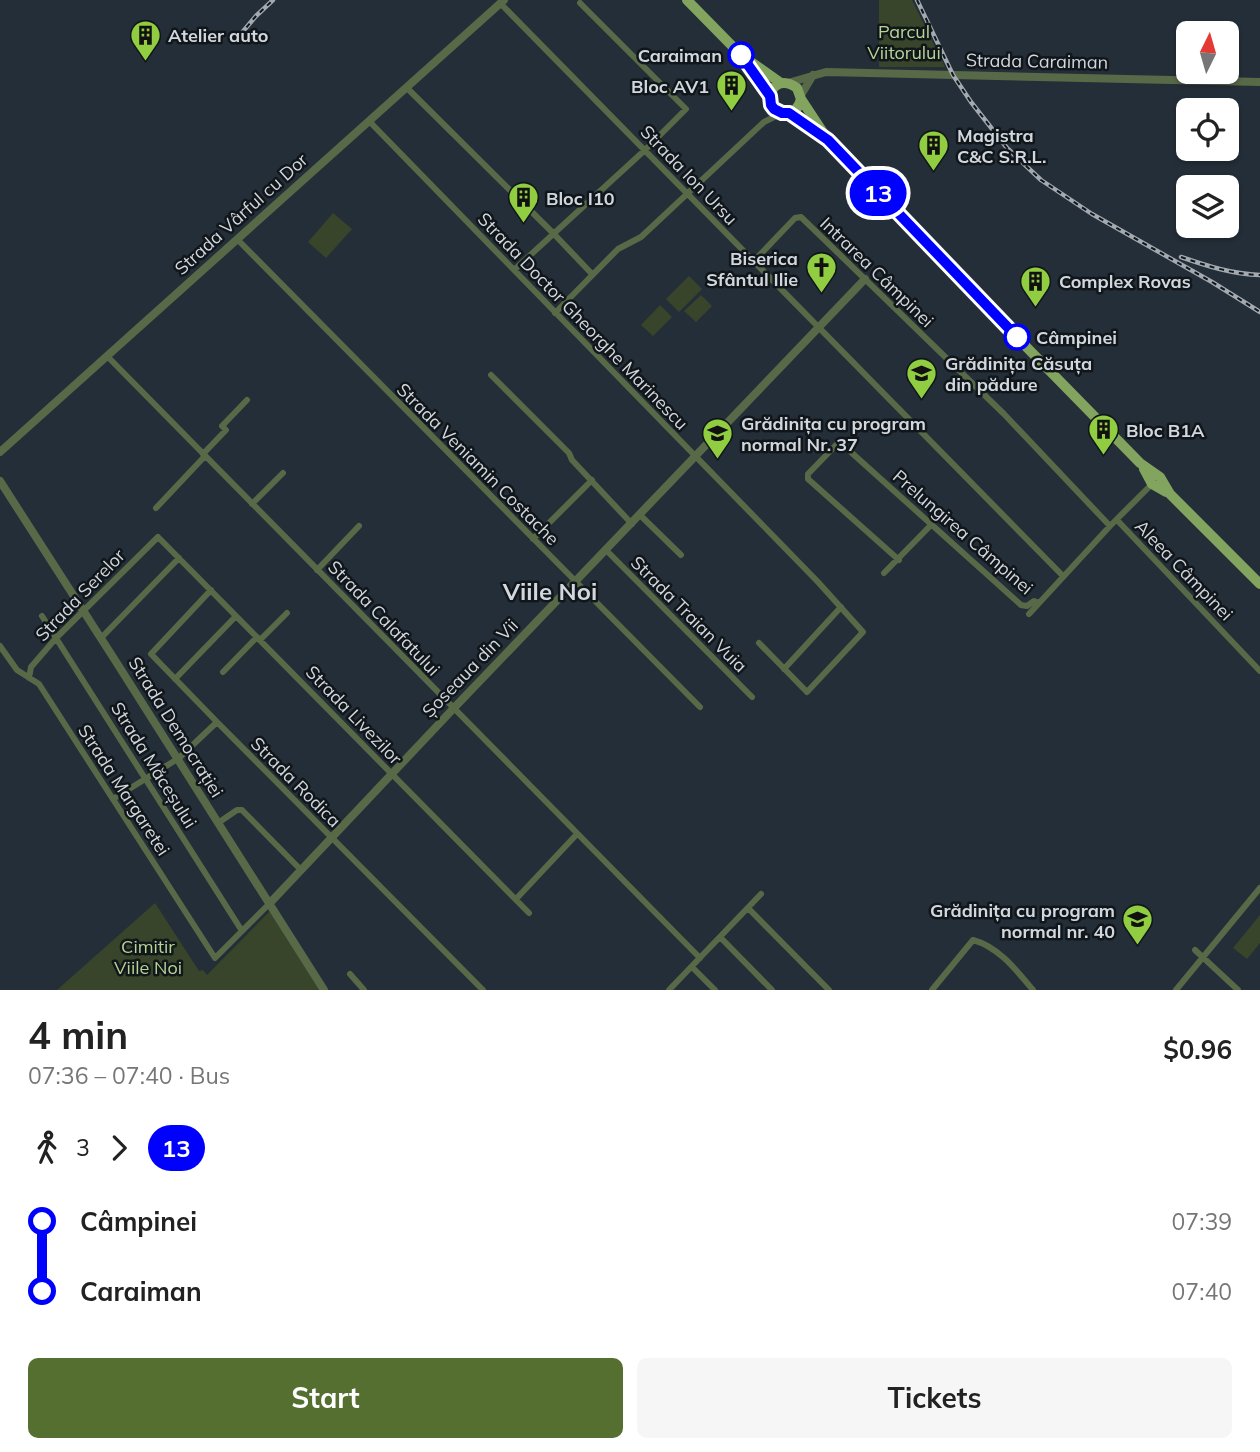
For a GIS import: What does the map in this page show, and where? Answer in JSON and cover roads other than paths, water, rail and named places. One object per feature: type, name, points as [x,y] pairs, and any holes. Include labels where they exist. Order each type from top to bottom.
[{"type":"main road","points":[[687,0],[741,55],[770,98],[774,109],[828,140]]},
{"type":"main road","points":[[741,55],[784,83],[797,88],[828,140],[1155,481],[1260,584]]},
{"type":"main road","points":[[770,98],[775,86],[784,83]]},
{"type":"main road","points":[[785,113],[797,108],[801,97]]},
{"type":"street","name":"Strada Vârful cu Dor","points":[[0,452],[502,2]]},
{"type":"street","name":"Strada Ion Ursu","points":[[502,2],[1063,576]]},
{"type":"street","points":[[514,270],[686,109],[580,3]]},
{"type":"street","name":"Strada Caraiman","points":[[784,83],[825,72],[1260,82]]},
{"type":"street","points":[[801,97],[813,75]]},
{"type":"street","points":[[406,87],[592,274]]},
{"type":"street","points":[[764,122],[770,98]]},
{"type":"street","points":[[555,313],[618,249],[641,237],[764,122],[785,113]]},
{"type":"street","name":"Strada Doctor Gheorghe Marinescu","points":[[369,121],[696,456],[863,632],[807,692],[784,668]]},
{"type":"street","name":"Intrarea Câmpinei","points":[[754,261],[796,218],[801,217],[1004,414],[1110,526]]},
{"type":"street","name":"Strada Veniamin Costache","points":[[237,239],[700,707]]},
{"type":"street","name":"Șoseaua din Vii","points":[[215,958],[865,279]]},
{"type":"street","name":"Strada Calafatului","points":[[107,356],[699,958]]},
{"type":"street","points":[[491,375],[569,453],[572,460],[632,524]]},
{"type":"street","points":[[156,508],[226,430],[222,426],[247,400]]},
{"type":"street","name":"Prelungirea Câmpinei","points":[[899,560],[808,479],[808,474],[837,444],[843,445],[1021,606],[1027,606],[1034,601],[1039,603]]},
{"type":"street","points":[[252,504],[283,473]]},
{"type":"street","points":[[533,539],[592,480]]},
{"type":"street","name":"Strada Democrației","points":[[0,481],[324,990]]},
{"type":"street","points":[[1029,614],[1155,481]]},
{"type":"street","points":[[640,515],[681,555]]},
{"type":"street","name":"Aleea Câmpinei","points":[[1117,520],[1260,671]]},
{"type":"street","points":[[884,573],[931,525]]},
{"type":"street","points":[[317,570],[359,526]]},
{"type":"street","name":"Strada Serelor","points":[[29,678],[31,667],[56,638],[158,537]]},
{"type":"street","name":"Strada Livezilor","points":[[158,537],[530,913]]},
{"type":"street","name":"Strada Traian Vuia","points":[[606,550],[752,697]]},
{"type":"street","points":[[101,638],[179,558]]},
{"type":"street","name":"Strada Rodica","points":[[211,590],[151,653],[483,990]]},
{"type":"street","points":[[759,643],[784,668],[841,607]]},
{"type":"street","points":[[223,672],[288,613]]},
{"type":"street","name":"Strada Măceșului","points":[[41,616],[242,930]]},
{"type":"street","points":[[175,679],[236,616]]},
{"type":"street","name":"Strada Margaretei","points":[[0,646],[17,670],[39,684],[215,958]]},
{"type":"street","points":[[113,799],[178,758],[217,722]]},
{"type":"street","points":[[218,823],[237,810],[242,810],[301,870]]},
{"type":"street","points":[[516,899],[578,834]]},
{"type":"street","points":[[1176,990],[1260,888]]},
{"type":"street","points":[[670,990],[761,894]]},
{"type":"street","points":[[748,908],[829,990]]},
{"type":"street","points":[[720,937],[772,990]]},
{"type":"street","points":[[932,990],[974,940],[982,942],[1007,960],[1033,990]]},
{"type":"street","points":[[1195,950],[1238,990]]},
{"type":"street","points":[[692,967],[715,990]]},
{"type":"street","points":[[350,974],[363,990]]},
{"type":"street","points":[[470,990],[477,984]]},
{"type":"railway","points":[[240,35],[273,0]]},
{"type":"railway","points":[[917,0],[953,75],[971,102],[1007,148],[1041,180],[1092,214],[1260,312]]},
{"type":"railway","points":[[1181,257],[1230,271],[1260,275]]},
{"type":"place","name":"Caraiman","points":[[741,55]]},
{"type":"place","name":"Atelier auto","points":[[145,62]]},
{"type":"place","name":"Bloc AV1","points":[[732,113]]},
{"type":"place","name":"Magistra C&C S.R.L.","points":[[934,172]]},
{"type":"place","name":"Bloc I10","points":[[523,225]]},
{"type":"place","name":"Biserica Sfântul Ilie","points":[[821,295]]},
{"type":"place","name":"Complex Rovas","points":[[1036,308]]},
{"type":"place","name":"Câmpinei","points":[[1017,337]]},
{"type":"place","name":"Grădinița Căsuța din pădure","points":[[922,400]]},
{"type":"place","name":"Bloc B1A","points":[[1103,457]]},
{"type":"place","name":"Grădinița cu program normal Nr. 37","points":[[718,460]]},
{"type":"place","name":"Grădinița cu program normal nr. 40","points":[[1138,947]]},
{"type":"district","name":"Viile Noi","points":[[550,591]]},
{"type":"park label","name":"Parcul Viitorului","points":[[904,41]]},
{"type":"park label","name":"Cimitir Viile Noi","points":[[148,956]]}]
